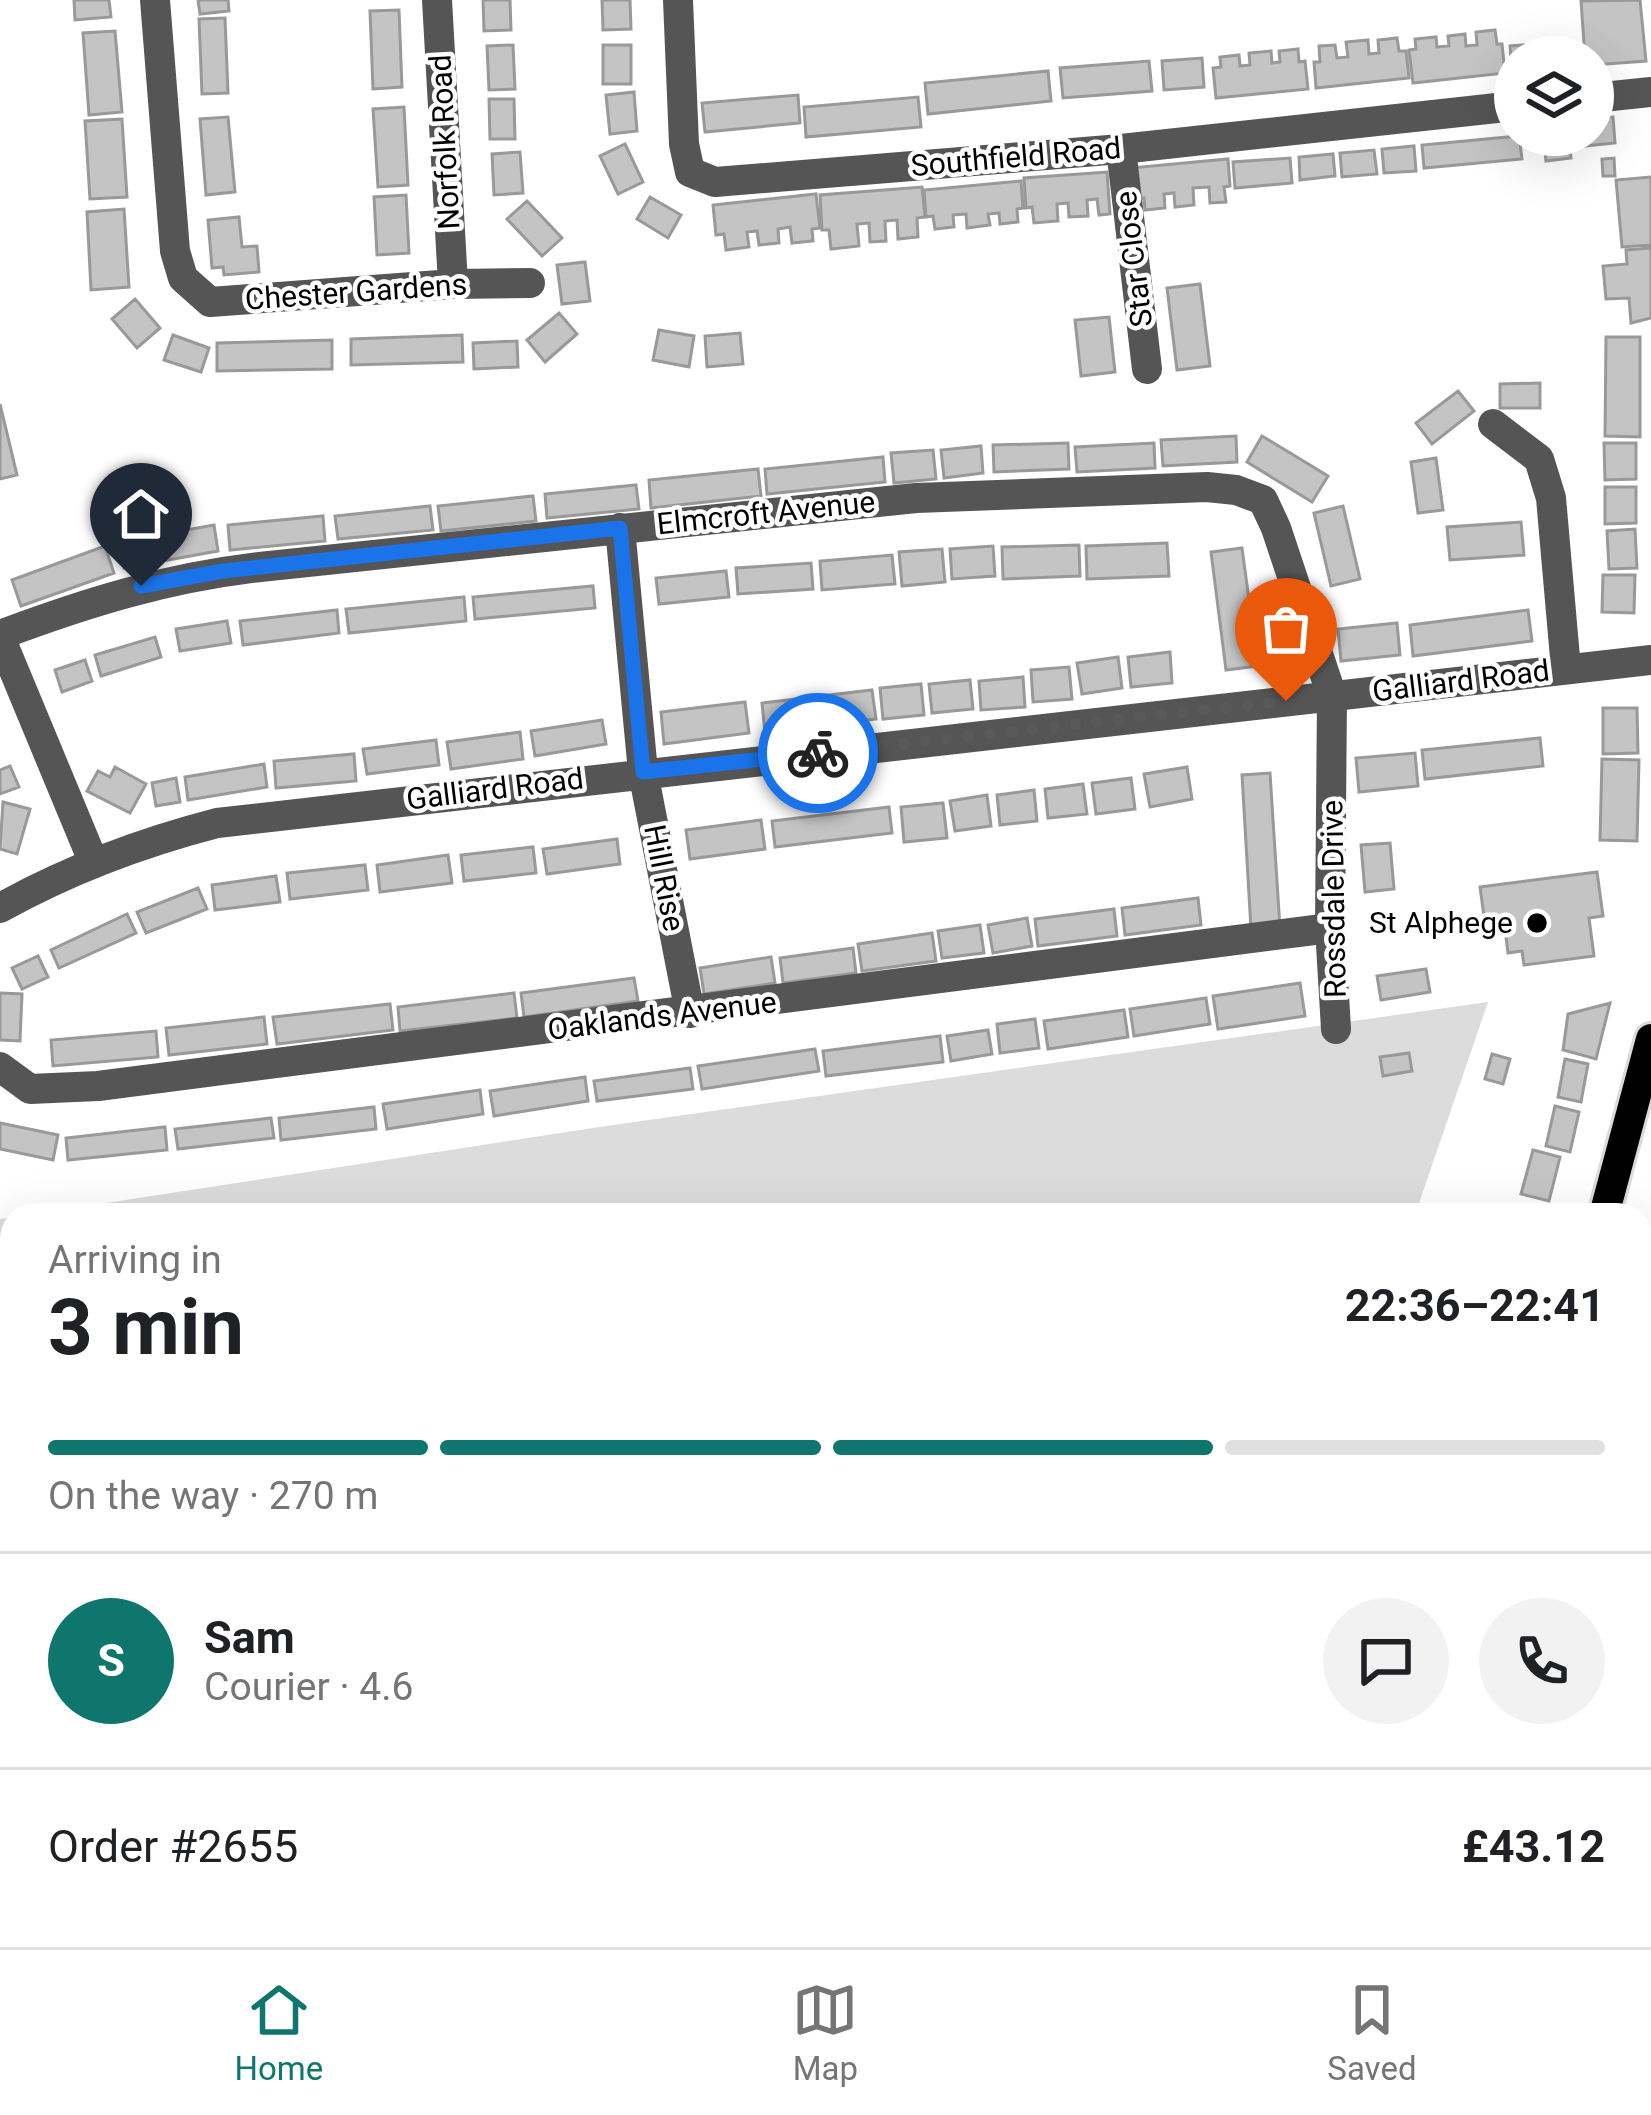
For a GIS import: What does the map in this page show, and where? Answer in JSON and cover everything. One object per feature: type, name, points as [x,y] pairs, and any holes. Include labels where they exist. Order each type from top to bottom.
[{"type":"main road","points":[[1607,1203],[1651,1039]]},
{"type":"street","name":"Chester Gardens","points":[[155,0],[175,251],[183,278],[210,302],[530,283]]},
{"type":"street","name":"Norfolk Road","points":[[437,0],[453,284]]},
{"type":"street","name":"Southfield Road","points":[[678,0],[684,144],[690,172],[715,182],[1121,149],[1494,108]]},
{"type":"street","points":[[1614,96],[1651,92]]},
{"type":"street","name":"Star Close","points":[[1121,149],[1147,369]]},
{"type":"street","points":[[1493,424],[1539,459],[1551,498],[1566,670]]},
{"type":"street","name":"Elmcroft Avenue","points":[[0,636],[120,593],[187,575],[916,498],[1207,487],[1236,490],[1263,500],[1332,696]]},
{"type":"street","name":"Hill Rise","points":[[620,528],[643,772],[689,1013]]},
{"type":"street","points":[[0,636],[93,861]]},
{"type":"street","name":"Galliard Road","points":[[0,908],[93,861],[217,823],[1651,660]]},
{"type":"street","name":"Rossdale Drive","points":[[1332,696],[1330,928],[1336,1029]]},
{"type":"street","name":"Oaklands Avenue","points":[[0,1067],[30,1089],[98,1086],[1330,928]]},
{"type":"shaded area","points":[[1488,1002],[1419,1203],[106,1203],[606,1126]]},
{"type":"building","points":[[74,0],[109,0],[111,17],[75,20]]},
{"type":"building","points":[[198,0],[228,0],[229,11],[200,14]]},
{"type":"building","points":[[483,0],[510,0],[511,30],[484,31]]},
{"type":"building","points":[[602,0],[630,0],[631,29],[603,30]]},
{"type":"building","points":[[1640,0],[1646,61],[1614,63],[1614,36],[1584,36],[1581,1]]},
{"type":"building","points":[[399,10],[402,87],[373,89],[370,11]]},
{"type":"building","points":[[225,18],[228,93],[202,94],[199,19]]},
{"type":"building","points":[[1495,30],[1494,74],[1413,83],[1409,50],[1416,49],[1415,39],[1436,37],[1437,47],[1449,46],[1448,36],[1465,34],[1466,46],[1477,45],[1476,32]]},
{"type":"building","points":[[115,31],[122,112],[89,115],[83,33]]},
{"type":"building","points":[[1397,38],[1399,51],[1406,51],[1409,78],[1316,88],[1314,62],[1320,62],[1319,46],[1335,45],[1337,58],[1348,57],[1346,42],[1368,40],[1369,54],[1379,53],[1378,40]]},
{"type":"building","points":[[513,45],[515,89],[489,90],[487,46]]},
{"type":"building","points":[[603,45],[631,45],[631,84],[603,84]]},
{"type":"building","points":[[1298,49],[1299,62],[1305,61],[1308,89],[1216,98],[1213,68],[1221,67],[1220,57],[1239,55],[1240,66],[1250,65],[1249,53],[1271,51],[1272,63],[1280,62],[1279,51]]},
{"type":"building","points":[[1202,58],[1204,87],[1164,90],[1162,61]]},
{"type":"building","points":[[1149,61],[1152,91],[1063,98],[1060,68]]},
{"type":"building","points":[[1048,71],[1051,101],[928,114],[925,83]]},
{"type":"building","points":[[634,92],[637,131],[610,134],[606,95]]},
{"type":"building","points":[[798,95],[800,123],[705,132],[702,103]]},
{"type":"building","points":[[918,97],[921,127],[806,137],[804,107]]},
{"type":"building","points":[[489,99],[514,99],[515,139],[490,139]]},
{"type":"building","points":[[404,107],[408,185],[378,187],[373,109]]},
{"type":"building","points":[[228,117],[235,192],[206,195],[200,119]]},
{"type":"building","points":[[122,119],[127,197],[90,199],[85,121]]},
{"type":"building","points":[[1494,138],[1494,156],[1522,159],[1424,168],[1422,145]]},
{"type":"building","points":[[625,144],[643,182],[618,194],[600,156]]},
{"type":"building","points":[[1414,146],[1416,171],[1384,173],[1382,149]]},
{"type":"building","points":[[1374,150],[1377,174],[1342,177],[1340,153]]},
{"type":"building","points":[[520,152],[523,193],[494,195],[492,154]]},
{"type":"building","points":[[1333,154],[1335,176],[1300,180],[1299,157]]},
{"type":"building","points":[[1290,158],[1292,183],[1235,188],[1233,162]]},
{"type":"building","points":[[1614,158],[1615,176],[1603,176],[1602,159]]},
{"type":"building","points":[[1228,159],[1226,202],[1210,203],[1209,187],[1193,188],[1194,205],[1175,207],[1174,193],[1164,194],[1165,208],[1145,210],[1144,198],[1133,199],[1130,168]]},
{"type":"building","points":[[1107,172],[1110,214],[1099,215],[1097,199],[1087,200],[1088,216],[1069,217],[1068,203],[1057,204],[1058,221],[1034,223],[1032,207],[1026,208],[1024,178]]},
{"type":"building","points":[[1651,177],[1651,245],[1622,247],[1616,180]]},
{"type":"building","points":[[1021,181],[1023,208],[1017,209],[1018,222],[1000,224],[999,213],[988,214],[990,225],[967,228],[966,214],[953,215],[954,227],[935,229],[933,216],[926,217],[924,190]]},
{"type":"building","points":[[922,187],[925,217],[917,218],[918,237],[898,239],[897,220],[885,221],[886,241],[870,242],[869,223],[857,224],[859,246],[831,249],[829,230],[822,230],[820,195]]},
{"type":"building","points":[[816,194],[820,228],[812,229],[813,241],[792,243],[790,227],[778,229],[779,243],[759,245],[757,231],[747,232],[749,247],[726,250],[724,234],[716,235],[713,205]]},
{"type":"building","points":[[406,195],[409,253],[377,255],[374,197]]},
{"type":"building","points":[[650,197],[681,215],[668,238],[637,219]]},
{"type":"building","points":[[527,201],[562,238],[542,256],[507,219]]},
{"type":"building","points":[[124,209],[129,287],[91,290],[87,212]]},
{"type":"building","points":[[239,217],[242,247],[257,246],[259,272],[224,275],[223,267],[212,268],[208,220]]},
{"type":"building","points":[[1651,248],[1651,318],[1631,323],[1629,298],[1606,299],[1603,266],[1627,264],[1626,250]]},
{"type":"building","points":[[585,262],[590,301],[562,304],[557,265]]},
{"type":"building","points":[[1200,284],[1210,366],[1177,370],[1167,288]]},
{"type":"building","points":[[135,299],[160,328],[137,348],[112,319]]},
{"type":"building","points":[[559,313],[577,334],[545,362],[527,340]]},
{"type":"building","points":[[1109,317],[1115,372],[1081,376],[1075,320]]},
{"type":"building","points":[[659,330],[694,336],[689,367],[653,360]]},
{"type":"building","points":[[740,333],[743,364],[707,367],[705,336]]},
{"type":"building","points":[[173,335],[209,348],[201,372],[164,360]]},
{"type":"building","points":[[462,335],[463,362],[351,365],[351,339]]},
{"type":"building","points":[[1606,337],[1640,337],[1640,437],[1605,436]]},
{"type":"building","points":[[332,340],[332,369],[217,371],[217,343]]},
{"type":"building","points":[[517,341],[518,367],[474,369],[473,343]]},
{"type":"building","points":[[1540,383],[1540,408],[1500,408],[1500,384]]},
{"type":"building","points":[[1458,391],[1474,411],[1432,444],[1416,423]]},
{"type":"building","points":[[0,404],[17,475],[0,479]]},
{"type":"building","points":[[1236,436],[1237,462],[1163,466],[1161,440]]},
{"type":"building","points":[[1262,436],[1328,476],[1312,502],[1247,462]]},
{"type":"building","points":[[1068,443],[1069,469],[994,472],[993,445]]},
{"type":"building","points":[[1154,443],[1155,468],[1077,472],[1075,447]]},
{"type":"building","points":[[1604,443],[1636,443],[1636,479],[1605,480]]},
{"type":"building","points":[[981,446],[983,473],[944,478],[941,450]]},
{"type":"building","points":[[933,450],[936,479],[894,483],[891,453]]},
{"type":"building","points":[[883,457],[885,482],[767,494],[765,469]]},
{"type":"building","points":[[1436,458],[1443,510],[1418,513],[1411,462]]},
{"type":"building","points":[[758,469],[761,496],[651,508],[649,480]]},
{"type":"building","points":[[636,485],[639,509],[547,518],[545,494]]},
{"type":"building","points":[[1605,487],[1636,487],[1636,523],[1605,524]]},
{"type":"building","points":[[533,496],[536,521],[441,531],[438,506]]},
{"type":"building","points":[[430,506],[433,530],[338,539],[335,516]]},
{"type":"building","points":[[1343,506],[1360,579],[1331,586],[1314,513]]},
{"type":"building","points":[[323,516],[325,541],[230,550],[228,525]]},
{"type":"building","points":[[1521,522],[1524,555],[1450,560],[1447,527]]},
{"type":"building","points":[[214,525],[218,551],[124,568],[119,542]]},
{"type":"building","points":[[1635,529],[1637,568],[1609,569],[1607,531]]},
{"type":"building","points":[[1167,543],[1169,576],[1087,579],[1086,546]]},
{"type":"building","points":[[1079,545],[1080,576],[1003,579],[1002,547]]},
{"type":"building","points":[[105,546],[114,573],[21,606],[12,580]]},
{"type":"building","points":[[993,546],[995,576],[952,579],[950,549]]},
{"type":"building","points":[[1242,548],[1258,666],[1226,670],[1211,552]]},
{"type":"building","points":[[942,549],[945,582],[902,586],[899,552]]},
{"type":"building","points":[[892,555],[895,584],[822,590],[820,561]]},
{"type":"building","points":[[811,563],[813,589],[738,594],[736,568]]},
{"type":"building","points":[[726,571],[729,597],[659,604],[656,578]]},
{"type":"building","points":[[1603,575],[1635,575],[1634,613],[1602,612]]},
{"type":"building","points":[[593,586],[595,608],[475,619],[473,597]]},
{"type":"building","points":[[464,597],[466,621],[349,633],[346,609]]},
{"type":"building","points":[[337,610],[339,633],[243,645],[240,621]]},
{"type":"building","points":[[1528,610],[1532,641],[1413,656],[1410,625]]},
{"type":"building","points":[[227,621],[231,643],[180,651],[176,629]]},
{"type":"building","points":[[1397,623],[1400,655],[1341,661],[1338,629]]},
{"type":"building","points":[[155,637],[161,657],[101,676],[95,655]]},
{"type":"building","points":[[1170,652],[1172,683],[1131,687],[1128,657]]},
{"type":"building","points":[[1118,657],[1122,688],[1082,694],[1077,663]]},
{"type":"building","points":[[85,660],[92,681],[62,692],[55,670]]},
{"type":"building","points":[[1069,667],[1072,699],[1033,702],[1031,670]]},
{"type":"building","points":[[1023,677],[1025,707],[981,710],[979,681]]},
{"type":"building","points":[[970,680],[973,709],[932,713],[929,684]]},
{"type":"building","points":[[921,684],[924,715],[883,719],[880,688]]},
{"type":"building","points":[[872,690],[876,719],[765,733],[762,703]]},
{"type":"building","points":[[745,702],[749,733],[664,744],[661,712]]},
{"type":"building","points":[[1603,708],[1637,708],[1638,753],[1603,754]]},
{"type":"building","points":[[602,720],[606,744],[535,756],[531,731]]},
{"type":"building","points":[[520,732],[523,759],[451,769],[447,742]]},
{"type":"building","points":[[1540,738],[1543,766],[1425,779],[1422,750]]},
{"type":"building","points":[[436,740],[439,765],[367,774],[363,749]]},
{"type":"building","points":[[1415,753],[1418,786],[1359,792],[1356,758]]},
{"type":"building","points":[[354,754],[356,781],[276,788],[274,761]]},
{"type":"building","points":[[1602,759],[1639,760],[1637,841],[1600,840]]},
{"type":"building","points":[[264,764],[267,787],[188,800],[185,777]]},
{"type":"building","points":[[10,766],[19,787],[0,794],[0,770]]},
{"type":"building","points":[[115,767],[146,784],[130,813],[87,791],[98,771],[110,777]]},
{"type":"building","points":[[1187,767],[1192,799],[1150,807],[1144,774]]},
{"type":"building","points":[[1270,773],[1280,928],[1251,929],[1242,775]]},
{"type":"building","points":[[176,778],[180,802],[156,806],[152,783]]},
{"type":"building","points":[[1131,778],[1135,809],[1096,814],[1092,783]]},
{"type":"building","points":[[1083,784],[1087,814],[1048,818],[1045,789]]},
{"type":"building","points":[[1034,790],[1037,821],[1000,825],[997,795]]},
{"type":"building","points":[[987,795],[991,826],[955,831],[950,801]]},
{"type":"building","points":[[3,802],[30,809],[17,854],[0,849]]},
{"type":"building","points":[[943,803],[947,838],[904,842],[901,807]]},
{"type":"building","points":[[889,807],[892,833],[775,847],[772,821]]},
{"type":"building","points":[[761,820],[765,849],[690,859],[686,830]]},
{"type":"building","points":[[617,839],[620,864],[547,874],[543,849]]},
{"type":"building","points":[[1390,843],[1394,889],[1365,892],[1361,845]]},
{"type":"building","points":[[533,847],[536,873],[464,881],[461,855]]},
{"type":"building","points":[[448,855],[452,883],[380,892],[377,865]]},
{"type":"building","points":[[365,865],[368,890],[290,899],[287,873]]},
{"type":"building","name":"St Alphege","points":[[1597,872],[1603,916],[1589,918],[1594,956],[1524,965],[1522,951],[1508,953],[1505,929],[1486,931],[1480,887]]},
{"type":"building","points":[[276,876],[280,902],[215,910],[212,885]]},
{"type":"building","points":[[198,888],[207,909],[146,933],[137,912]]},
{"type":"building","points":[[1198,898],[1201,925],[1125,935],[1122,908]]},
{"type":"building","points":[[1114,909],[1117,936],[1038,946],[1035,919]]},
{"type":"building","points":[[127,914],[136,933],[59,968],[51,950]]},
{"type":"building","points":[[1027,918],[1032,946],[993,953],[988,925]]},
{"type":"building","points":[[980,925],[984,953],[942,958],[938,931]]},
{"type":"building","points":[[932,933],[936,961],[862,971],[858,944]]},
{"type":"building","points":[[853,948],[856,973],[783,983],[780,958]]},
{"type":"building","points":[[38,956],[48,977],[22,989],[12,968]]},
{"type":"building","points":[[771,957],[775,983],[704,994],[700,968]]},
{"type":"building","points":[[1426,969],[1430,992],[1381,1000],[1377,976]]},
{"type":"building","points":[[634,978],[638,1001],[524,1017],[521,993]]},
{"type":"building","points":[[1300,983],[1305,1016],[1218,1029],[1213,996]]},
{"type":"building","points":[[0,993],[22,994],[20,1041],[0,1040]]},
{"type":"building","points":[[514,993],[517,1018],[400,1031],[398,1007]]},
{"type":"building","points":[[1206,998],[1210,1024],[1134,1036],[1130,1009]]},
{"type":"building","points":[[1610,1003],[1596,1059],[1563,1050],[1568,1014]]},
{"type":"building","points":[[390,1004],[393,1030],[277,1044],[273,1017]]},
{"type":"building","points":[[1124,1010],[1128,1037],[1048,1049],[1044,1021]]},
{"type":"building","points":[[264,1017],[267,1044],[169,1055],[166,1028]]},
{"type":"building","points":[[1035,1019],[1039,1048],[1000,1053],[997,1024]]},
{"type":"building","points":[[988,1030],[992,1054],[951,1061],[947,1036]]},
{"type":"building","points":[[156,1031],[158,1057],[53,1066],[51,1040]]},
{"type":"building","points":[[940,1036],[943,1062],[826,1076],[823,1051]]},
{"type":"building","points":[[815,1049],[819,1071],[702,1089],[698,1066]]},
{"type":"building","points":[[1409,1053],[1412,1071],[1383,1076],[1380,1057]]},
{"type":"building","points":[[1492,1054],[1510,1059],[1503,1084],[1485,1079]]},
{"type":"building","points":[[1565,1059],[1588,1064],[1581,1102],[1558,1097]]},
{"type":"building","points":[[690,1068],[693,1089],[597,1101],[594,1081]]},
{"type":"building","points":[[585,1077],[588,1101],[494,1116],[490,1091]]},
{"type":"building","points":[[480,1090],[483,1114],[387,1129],[383,1104]]},
{"type":"building","points":[[1555,1106],[1579,1112],[1570,1152],[1546,1146]]},
{"type":"building","points":[[374,1107],[376,1129],[281,1140],[279,1118]]},
{"type":"building","points":[[271,1118],[274,1138],[178,1149],[175,1129]]},
{"type":"building","points":[[0,1123],[58,1135],[53,1160],[0,1149]]},
{"type":"building","points":[[165,1127],[167,1150],[68,1160],[66,1138]]},
{"type":"building","points":[[1533,1150],[1560,1157],[1549,1201],[1521,1194]]},
{"type":"way so far","points":[[818,753],[1286,701]]},
{"type":"place","name":"St Alphege","points":[[1537,923]]},
{"type":"route","points":[[141,586],[187,575],[620,528],[643,772],[818,753]]}]
